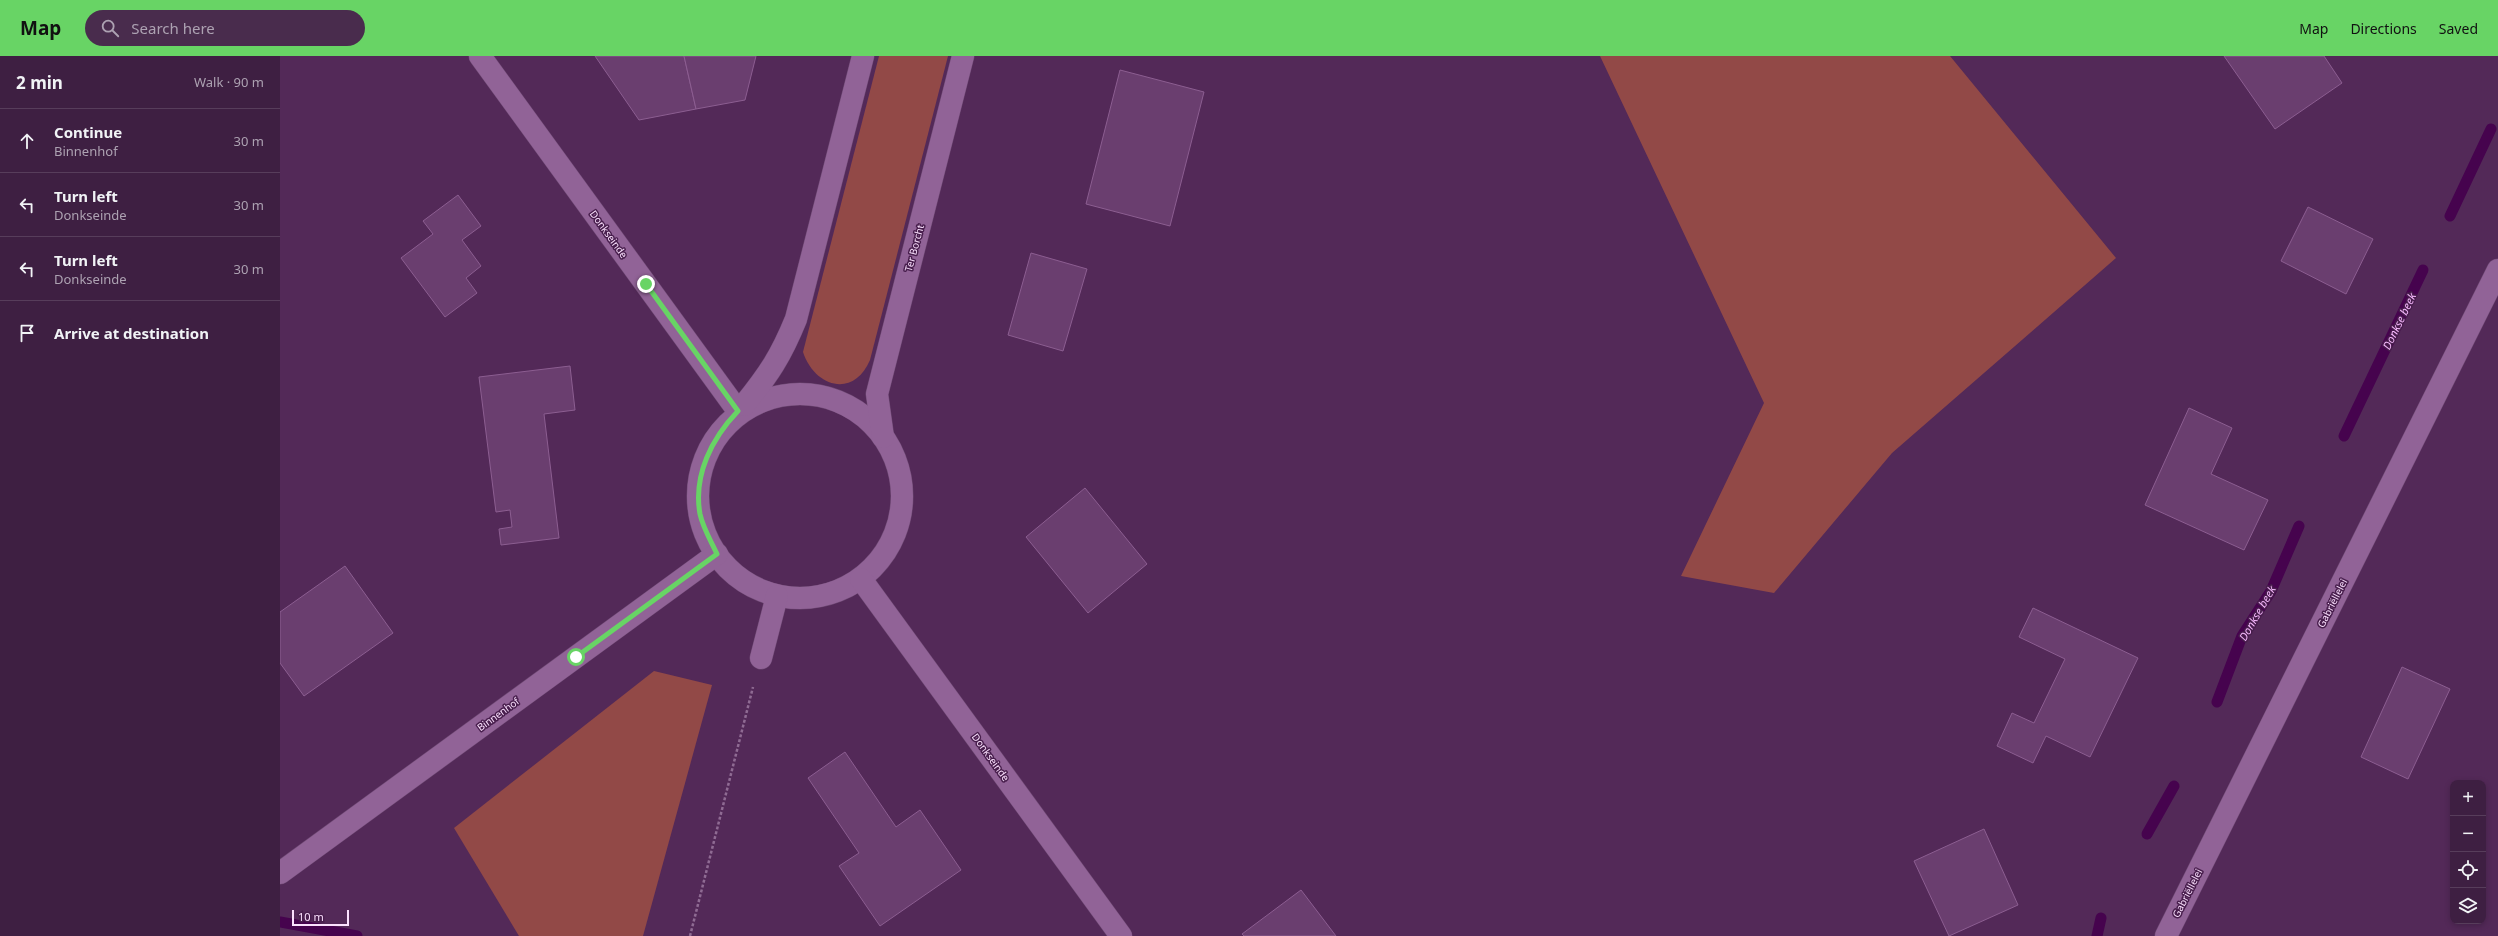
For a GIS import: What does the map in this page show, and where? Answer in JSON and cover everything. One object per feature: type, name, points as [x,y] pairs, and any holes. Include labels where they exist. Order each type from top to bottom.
[{"type":"street","name":"Donkseinde","points":[[480,56],[738,411]]},
{"type":"street","points":[[738,411],[765,398],[784,395],[803,394],[830,399],[859,410],[884,440],[893,460],[897,479],[900,497],[898,523],[891,544],[878,562],[860,579],[830,593],[804,599],[777,596],[755,588],[734,574],[717,554],[700,514],[699,491],[702,468],[724,425],[765,380],[783,352],[796,319],[863,56]]},
{"type":"street","name":"Ter Borcht","points":[[884,440],[877,394],[963,56]]},
{"type":"street","name":"Gabriëllelei","points":[[2166,936],[2498,270]]},
{"type":"street","name":"Binnenhof","points":[[280,873],[717,554]]},
{"type":"street","name":"Donkseinde","points":[[860,579],[1121,936]]},
{"type":"street","points":[[761,658],[777,596]]},
{"type":"path","points":[[690,936],[761,658]]},
{"type":"shaded area","points":[[879,56],[948,56],[870,360],[863,372],[854,380],[845,384],[835,384],[816,374],[803,352]]},
{"type":"shaded area","points":[[1600,56],[1950,56],[2116,258],[1892,453],[1774,593],[1681,576],[1764,403]]},
{"type":"shaded area","points":[[654,671],[712,685],[643,936],[519,936],[454,828]]},
{"type":"building","points":[[595,56],[684,56],[696,109],[639,120]]},
{"type":"building","points":[[684,56],[756,56],[745,100],[696,109]]},
{"type":"building","points":[[2224,56],[2324,56],[2342,83],[2275,129]]},
{"type":"building","points":[[1120,70],[1204,92],[1170,226],[1086,204]]},
{"type":"building","points":[[458,195],[481,226],[462,240],[481,266],[466,278],[477,293],[445,317],[401,258],[433,234],[423,221]]},
{"type":"building","points":[[2308,207],[2373,239],[2346,294],[2281,261]]},
{"type":"building","points":[[1031,253],[1087,269],[1063,351],[1008,335]]},
{"type":"building","points":[[570,366],[575,410],[544,414],[559,538],[501,545],[499,529],[512,527],[510,510],[496,512],[479,377]]},
{"type":"building","points":[[2189,408],[2232,428],[2211,474],[2268,500],[2244,550],[2145,505]]},
{"type":"building","points":[[1085,488],[1147,564],[1088,613],[1026,537]]},
{"type":"building","points":[[345,566],[393,633],[304,696],[280,663],[280,612]]},
{"type":"building","points":[[2033,608],[2138,658],[2090,757],[2046,736],[2033,763],[1997,746],[2012,713],[2034,723],[2065,659],[2019,637]]},
{"type":"building","points":[[2402,667],[2450,689],[2408,779],[2361,757]]},
{"type":"building","points":[[845,752],[896,827],[920,810],[961,870],[880,926],[839,866],[859,853],[808,778]]},
{"type":"building","points":[[1984,829],[2018,905],[1949,936],[1914,861]]},
{"type":"building","points":[[1301,890],[1336,936],[1244,936],[1242,934]]},
{"type":"waterway","name":"Donkse beek","points":[[2450,216],[2491,129]]},
{"type":"waterway","name":"Donkse beek","points":[[2344,436],[2423,270]]},
{"type":"waterway","name":"Donkse beek","points":[[2217,702],[2242,636],[2271,591],[2299,526]]},
{"type":"waterway","name":"Donkse beek","points":[[2147,834],[2174,786]]},
{"type":"waterway","name":"Donkse beek","points":[[2097,936],[2101,918]]},
{"type":"waterway","name":"Donkse beek","points":[[280,922],[357,936]]},
{"type":"route","points":[[576,657],[717,554],[707,534],[700,514],[699,491],[702,468],[724,425],[738,411],[646,284]]}]
